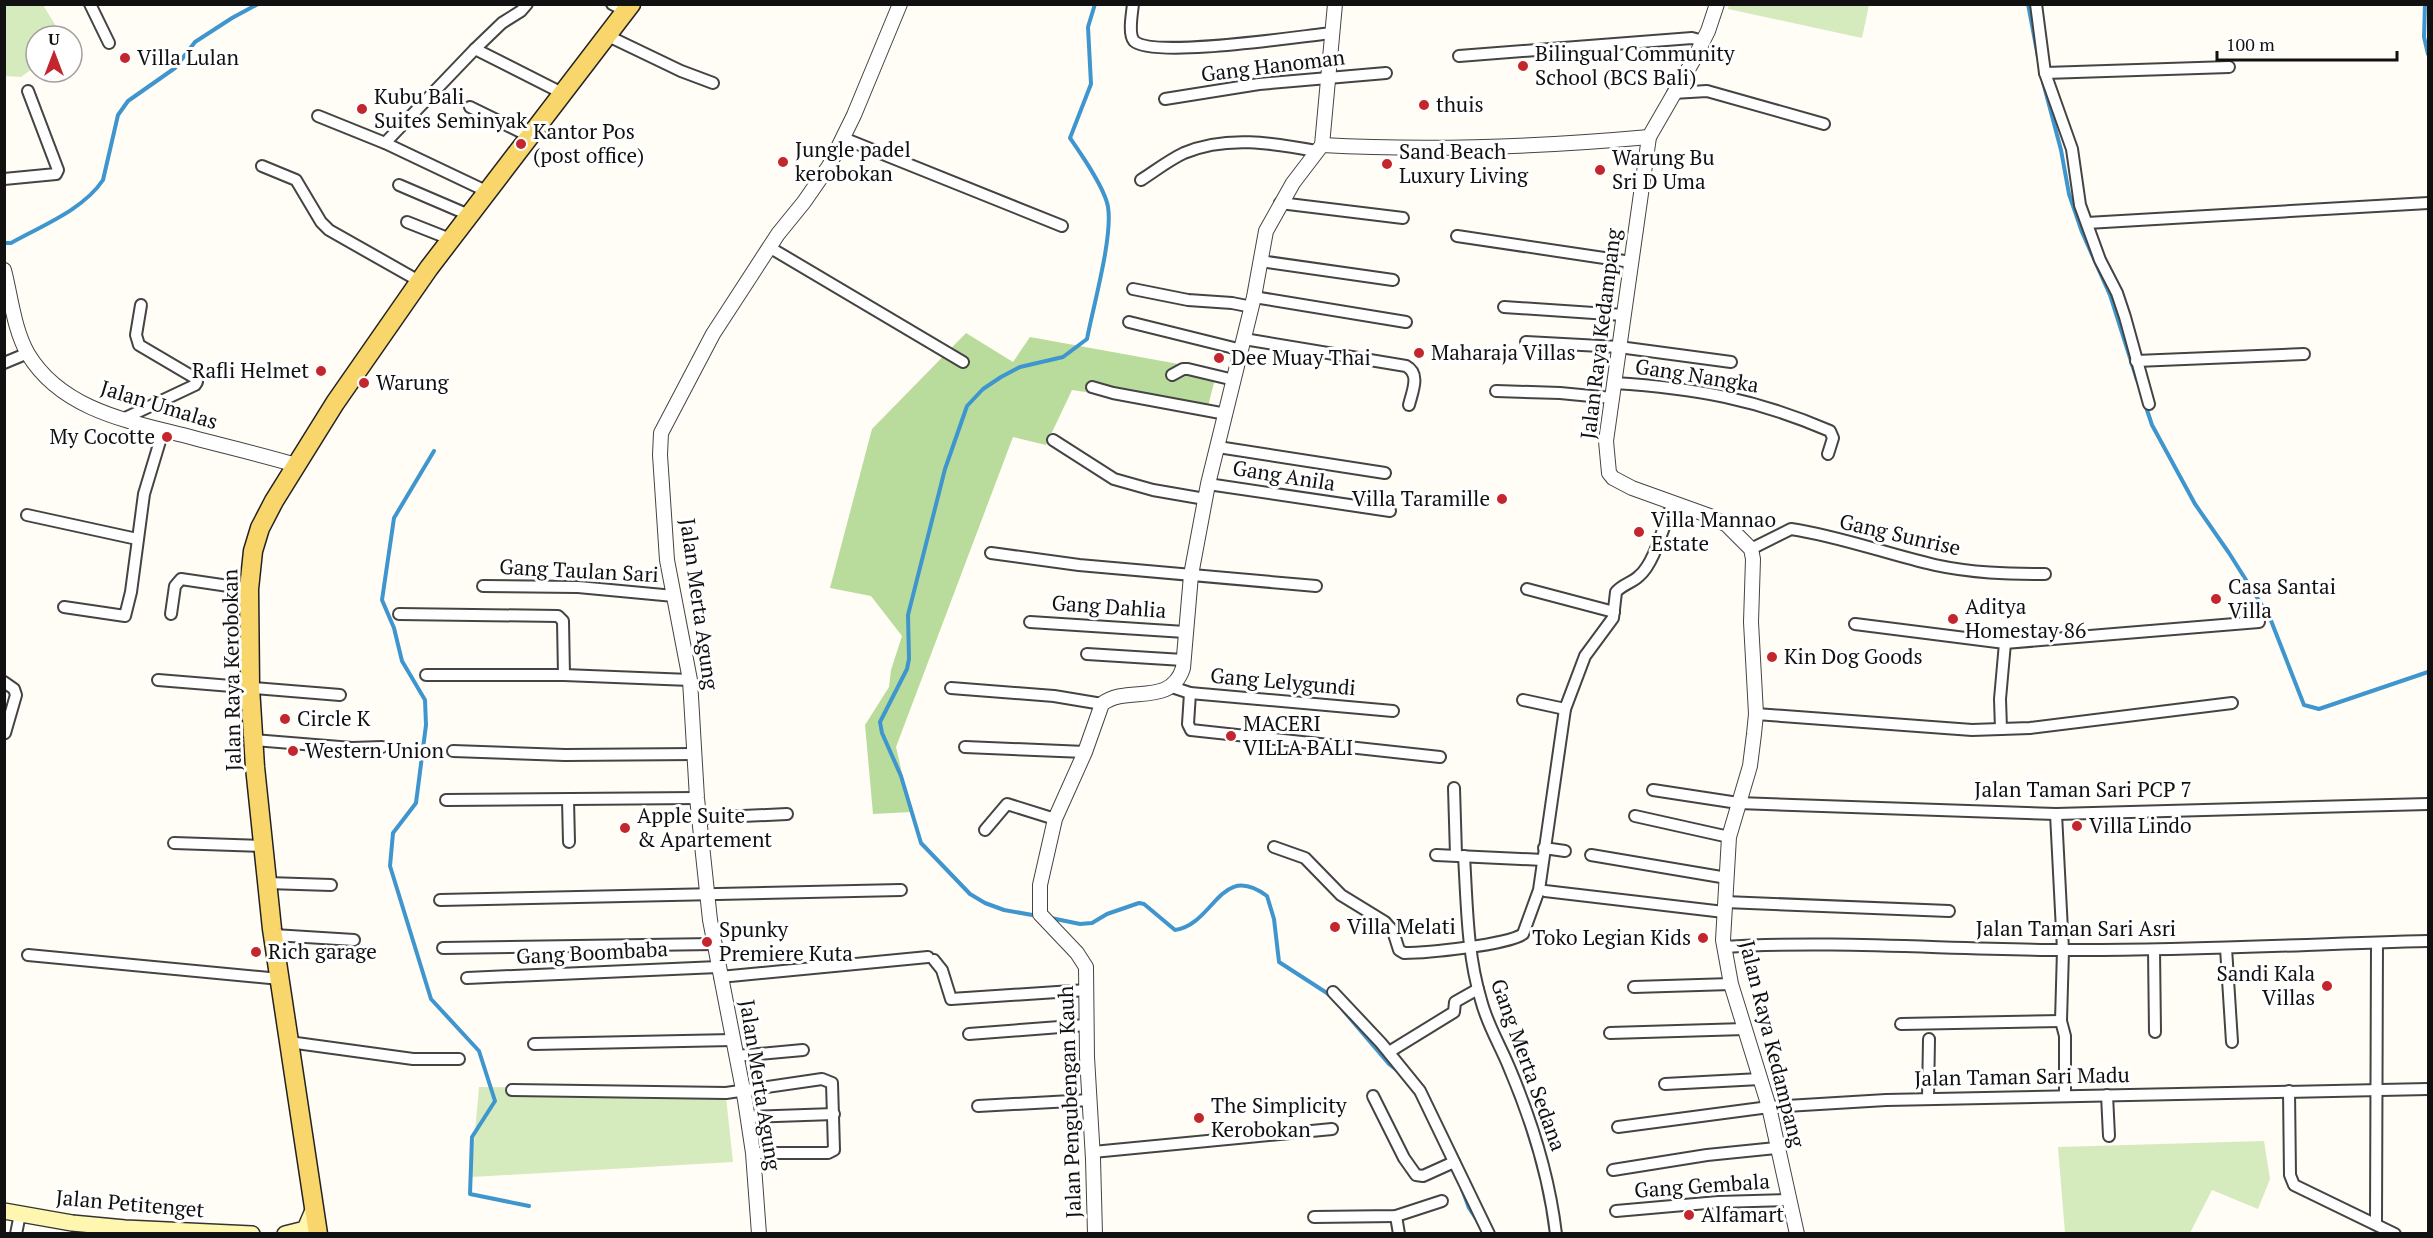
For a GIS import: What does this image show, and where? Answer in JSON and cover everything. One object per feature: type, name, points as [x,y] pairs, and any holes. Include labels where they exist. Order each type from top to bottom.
[{"type":"main road","name":"Jalan Raya Kerobokan","points":[[318,1233],[267,883],[250,687],[251,560],[260,528],[335,403],[419,281],[606,35],[623,7]]},
{"type":"main road","points":[[285,1233],[305,1229],[314,1208]]},
{"type":"main road","name":"Jalan Petitenget","points":[[12,1212],[72,1223],[114,1227],[252,1233]]},
{"type":"street","points":[[90,4],[109,43]]},
{"type":"street","points":[[385,143],[475,49],[502,23],[521,11],[526,4]]},
{"type":"street","name":"Jalan Merta Agung","points":[[759,1233],[753,1153],[714,944],[707,894],[697,798],[690,680],[667,560],[661,433],[713,334],[769,247],[817,185],[843,138],[900,4]]},
{"type":"street","points":[[1133,4],[1131,35],[1136,42],[1144,45],[1206,47],[1332,33]]},
{"type":"street","points":[[951,688],[1054,696],[1102,704],[1114,698],[1166,690],[1177,684],[1181,676],[1191,575],[1205,499],[1253,302],[1266,231],[1280,203],[1319,148],[1335,4]]},
{"type":"street","name":"Jalan Raya Kedampang","points":[[1718,4],[1703,41],[1649,137],[1606,441],[1610,473],[1620,483],[1727,525],[1751,549],[1754,560],[1751,622],[1756,714],[1750,766],[1729,837],[1724,947],[1731,984],[1769,1107],[1776,1148],[1797,1233]]},
{"type":"street","points":[[2036,4],[2045,73],[2072,149],[2079,199],[2100,260],[2117,293],[2149,404]]},
{"type":"street","points":[[606,35],[681,71],[713,83]]},
{"type":"street","points":[[1459,56],[1692,38],[1703,41]]},
{"type":"street","points":[[475,49],[562,93]]},
{"type":"street","points":[[2045,73],[2229,67]]},
{"type":"street","name":"Gang Hanoman","points":[[1165,99],[1231,88],[1386,73]]},
{"type":"street","points":[[4,178],[56,174],[58,170],[28,91]]},
{"type":"street","points":[[1673,93],[1707,91],[1824,124]]},
{"type":"street","points":[[470,107],[529,136]]},
{"type":"street","points":[[318,116],[385,143],[486,191]]},
{"type":"street","points":[[1141,180],[1183,154],[1223,143],[1403,150],[1567,144],[1649,137]]},
{"type":"street","points":[[843,138],[1062,226]]},
{"type":"street","points":[[262,166],[296,180],[321,222],[329,230],[419,281]]},
{"type":"street","points":[[399,185],[469,215]]},
{"type":"street","points":[[1280,203],[1403,218]]},
{"type":"street","points":[[2086,223],[2428,203]]},
{"type":"street","points":[[406,222],[450,239]]},
{"type":"street","points":[[1456,236],[1631,262]]},
{"type":"street","points":[[769,247],[963,362]]},
{"type":"street","points":[[1260,261],[1394,280]]},
{"type":"street","name":"Jalan Umalas","points":[[4,270],[19,333],[28,353],[54,386],[84,405],[123,419],[296,465]]},
{"type":"street","points":[[1133,289],[1188,300],[1253,302],[1406,322]]},
{"type":"street","points":[[123,419],[197,382],[195,378],[139,345],[136,335],[141,305]]},
{"type":"street","points":[[1504,307],[1623,315]]},
{"type":"street","points":[[1129,322],[1243,345],[1406,366],[1413,373],[1415,381],[1409,405]]},
{"type":"street","points":[[1526,342],[1619,347],[1731,362]]},
{"type":"street","points":[[4,363],[28,353]]},
{"type":"street","points":[[2136,361],[2304,354]]},
{"type":"street","points":[[1172,375],[1188,369],[1234,380]]},
{"type":"street","name":"Gang Nangka","points":[[1614,383],[1718,394],[1764,405],[1832,432],[1833,438],[1828,454]]},
{"type":"street","points":[[1092,387],[1226,414]]},
{"type":"street","points":[[1496,391],[1560,393],[1612,398]]},
{"type":"street","points":[[64,607],[125,616],[131,592],[144,494],[164,431]]},
{"type":"street","points":[[1053,440],[1114,479],[1153,490],[1205,499]]},
{"type":"street","points":[[1218,447],[1385,473]]},
{"type":"street","name":"Gang Anila","points":[[1208,484],[1390,511]]},
{"type":"street","points":[[1274,847],[1305,858],[1341,895],[1385,922],[1393,931],[1402,953],[1471,946],[1513,939],[1523,934],[1539,890],[1564,709],[1585,656],[1610,623],[1614,612],[1616,592],[1624,584],[1639,577],[1647,567],[1673,503]]},
{"type":"street","points":[[27,515],[137,539]]},
{"type":"street","name":"Gang Sunrise","points":[[1751,549],[1791,529],[1962,570],[1996,574],[2045,574]]},
{"type":"street","points":[[991,553],[1191,575],[1316,585]]},
{"type":"street","points":[[171,614],[175,585],[181,579],[249,590]]},
{"type":"street","name":"Gang Taulan Sari","points":[[483,585],[578,587],[674,596]]},
{"type":"street","points":[[1527,589],[1614,612]]},
{"type":"street","points":[[399,614],[558,616],[563,621],[564,675]]},
{"type":"street","name":"Gang Dahlia","points":[[1030,622],[1185,632]]},
{"type":"street","points":[[1855,624],[2005,643],[2259,622]]},
{"type":"street","points":[[2001,729],[2000,699],[2005,643]]},
{"type":"street","points":[[1087,654],[1183,660]]},
{"type":"street","points":[[426,675],[564,675],[690,680]]},
{"type":"street","points":[[158,680],[340,695]]},
{"type":"street","points":[[4,682],[15,689],[16,695],[5,733]]},
{"type":"street","name":"Gang Lelygundi","points":[[1172,687],[1190,693],[1393,711]]},
{"type":"street","points":[[1190,693],[1188,724],[1191,730],[1440,757]]},
{"type":"street","points":[[1523,700],[1564,709]]},
{"type":"street","points":[[1756,714],[1972,730],[2030,728],[2232,703]]},
{"type":"street","name":"Jalan Pengubengan Kauh","points":[[1095,1233],[1086,1025],[1087,990],[1084,964],[1066,941],[1042,917],[1040,885],[1055,819],[1085,752],[1102,704]]},
{"type":"street","points":[[253,740],[352,748],[382,747]]},
{"type":"street","points":[[965,747],[1085,752]]},
{"type":"street","points":[[453,751],[565,755],[695,754]]},
{"type":"street","name":"Gang Merta Sedana","points":[[1454,788],[1460,856],[1478,989],[1539,1144],[1556,1233]]},
{"type":"street","name":"Jalan Taman Sari PCP 7","points":[[1653,790],[1738,803],[2056,814],[2428,804]]},
{"type":"street","points":[[446,800],[697,798]]},
{"type":"street","points":[[568,800],[568,842]]},
{"type":"street","points":[[986,830],[1004,806],[1010,804],[1055,819]]},
{"type":"street","points":[[699,818],[788,814]]},
{"type":"street","points":[[2056,814],[2063,950],[2061,1021],[2065,1036],[2065,1096]]},
{"type":"street","points":[[1635,816],[1729,837]]},
{"type":"street","points":[[174,843],[264,846]]},
{"type":"street","points":[[1436,855],[1544,854],[1565,851]]},
{"type":"street","points":[[1591,855],[1727,878]]},
{"type":"street","points":[[267,883],[331,885]]},
{"type":"street","points":[[440,900],[901,890]]},
{"type":"street","points":[[1545,891],[1725,907],[1949,912]]},
{"type":"street","points":[[274,934],[354,940]]},
{"type":"street","name":"Jalan Taman Sari Asri","points":[[1724,947],[1780,944],[2154,950],[2428,941]]},
{"type":"street","points":[[2376,1224],[2377,942]]},
{"type":"street","points":[[443,948],[714,944]]},
{"type":"street","points":[[2226,948],[2232,1042]]},
{"type":"street","points":[[2154,950],[2155,1032]]},
{"type":"street","points":[[28,955],[280,979]]},
{"type":"street","name":"Gang Boombaba","points":[[467,978],[719,972],[931,958],[946,979],[951,999],[1087,990]]},
{"type":"street","points":[[1634,987],[1731,984]]},
{"type":"street","points":[[1389,1052],[1454,1012],[1455,1002],[1478,989]]},
{"type":"street","points":[[1333,992],[1389,1052],[1420,1091],[1489,1233]]},
{"type":"street","points":[[1901,1024],[2061,1021]]},
{"type":"street","points":[[969,1034],[1086,1025]]},
{"type":"street","points":[[1610,1033],[1745,1029]]},
{"type":"street","points":[[1929,1038],[1929,1099]]},
{"type":"street","points":[[534,1044],[733,1040]]},
{"type":"street","points":[[289,1042],[406,1059],[459,1059]]},
{"type":"street","points":[[736,1056],[804,1050]]},
{"type":"street","points":[[1665,1084],[1760,1079]]},
{"type":"street","points":[[512,1090],[726,1093],[828,1080],[832,1085],[834,1114],[835,1146],[832,1152],[753,1153]]},
{"type":"street","name":"Jalan Taman Sari Madu","points":[[1618,1127],[1769,1107],[1929,1099],[2428,1089]]},
{"type":"street","points":[[2289,1091],[2290,1175],[2294,1185],[2395,1233]]},
{"type":"street","points":[[2108,1095],[2109,1136]]},
{"type":"street","points":[[1373,1096],[1404,1158],[1416,1175],[1423,1176],[1454,1162]]},
{"type":"street","points":[[978,1106],[1090,1100]]},
{"type":"street","points":[[747,1117],[834,1114]]},
{"type":"street","points":[[1093,1152],[1332,1129]]},
{"type":"street","points":[[1613,1170],[1707,1155],[1776,1148]]},
{"type":"street","name":"Gang Gembala","points":[[1616,1211],[1790,1200]]},
{"type":"street","points":[[1314,1217],[1396,1216],[1442,1201]]},
{"type":"street","points":[[12,1212],[16,1233]]},
{"type":"street","points":[[1396,1216],[1399,1233]]},
{"type":"green space","points":[[5,4],[43,5],[55,24],[24,24],[24,75],[21,77],[5,76]]},
{"type":"green space","points":[[1729,4],[1869,5],[1862,38],[1728,9]]},
{"type":"green space","points":[[966,333],[1013,362],[1030,337],[1217,371],[1207,410],[1072,390],[1046,445],[1013,437],[896,747],[911,812],[873,814],[865,725],[889,687],[891,670],[902,636],[871,596],[830,588],[872,429]]},
{"type":"green space","points":[[479,1087],[725,1088],[733,1162],[471,1177]]},
{"type":"green space","points":[[2264,1141],[2270,1179],[2258,1209],[2212,1190],[2190,1233],[2065,1233],[2058,1147]]},
{"type":"waterway","points":[[4,243],[11,243],[61,216],[95,191],[103,180],[118,115],[128,101],[175,68],[195,42],[258,4]]},
{"type":"waterway","points":[[1038,916],[1004,910],[970,894],[921,843],[901,776],[882,733],[880,722],[907,669],[909,659],[908,615],[945,469],[967,406],[983,389],[1001,377],[1020,367],[1063,357],[1087,339],[1108,236],[1108,207],[1098,181],[1070,138],[1091,84],[1088,27],[1095,4]]},
{"type":"waterway","points":[[2028,4],[2038,57]]},
{"type":"waterway","points":[[2425,4],[2424,37],[2428,54]]},
{"type":"waterway","points":[[2043,82],[2061,150],[2069,194],[2082,232],[2110,295],[2137,380]]},
{"type":"waterway","points":[[2145,404],[2152,425],[2195,504],[2270,618],[2304,705],[2319,709],[2428,672]]},
{"type":"waterway","points":[[434,451],[394,518],[382,600],[394,628],[402,661],[425,700],[426,725],[416,803],[393,833],[390,866],[431,999],[479,1051],[495,1101],[472,1137],[470,1194],[529,1206]]},
{"type":"waterway","points":[[1051,918],[1080,924],[1092,923],[1107,914],[1139,903],[1144,904],[1175,930],[1189,925],[1200,917],[1228,890],[1238,886],[1251,887],[1267,896],[1274,919],[1279,962],[1330,995]]},
{"type":"waterway","points":[[1343,1010],[1389,1064],[1398,1071]]},
{"type":"waterway","points":[[1462,1189],[1469,1208],[1477,1220]]},
{"type":"place","name":"Villa Lulan","points":[[125,58]]},
{"type":"place","name":"Bilingual Community School (BCS Bali)","points":[[1523,66]]},
{"type":"place","name":"thuis","points":[[1424,105]]},
{"type":"place","name":"Kubu Bali Suites Seminyak","points":[[362,109]]},
{"type":"place","name":"Kantor Pos (post office)","points":[[521,144]]},
{"type":"place","name":"Jungle padel kerobokan","points":[[783,162]]},
{"type":"place","name":"Sand Beach Luxury Living","points":[[1387,164]]},
{"type":"place","name":"Warung Bu Sri D Uma","points":[[1600,170]]},
{"type":"place","name":"Maharaja Villas","points":[[1419,353]]},
{"type":"place","name":"Dee Muay Thai","points":[[1219,358]]},
{"type":"place","name":"Rafli Helmet","points":[[321,371]]},
{"type":"place","name":"Warung","points":[[364,383]]},
{"type":"place","name":"My Cocotte","points":[[167,437]]},
{"type":"place","name":"Villa Taramille","points":[[1502,499]]},
{"type":"place","name":"Villa Mannao Estate","points":[[1639,532]]},
{"type":"place","name":"Casa Santai Villa","points":[[2216,599]]},
{"type":"place","name":"Aditya Homestay 86","points":[[1953,619]]},
{"type":"place","name":"Kin Dog Goods","points":[[1772,657]]},
{"type":"place","name":"Circle K","points":[[285,719]]},
{"type":"place","name":"MACERI VILLA BALI","points":[[1231,736]]},
{"type":"place","name":"Western Union","points":[[293,751]]},
{"type":"place","name":"Villa Lindo","points":[[2077,826]]},
{"type":"place","name":"Apple Suite & Apartement","points":[[625,828]]},
{"type":"place","name":"Villa Melati","points":[[1335,927]]},
{"type":"place","name":"Toko Legian Kids","points":[[1703,938]]},
{"type":"place","name":"Spunky Premiere Kuta","points":[[707,942]]},
{"type":"place","name":"Rich garage","points":[[256,952]]},
{"type":"place","name":"Sandi Kala Villas","points":[[2327,986]]},
{"type":"place","name":"The Simplicity Kerobokan","points":[[1199,1118]]},
{"type":"place","name":"Alfamart","points":[[1689,1215]]}]
